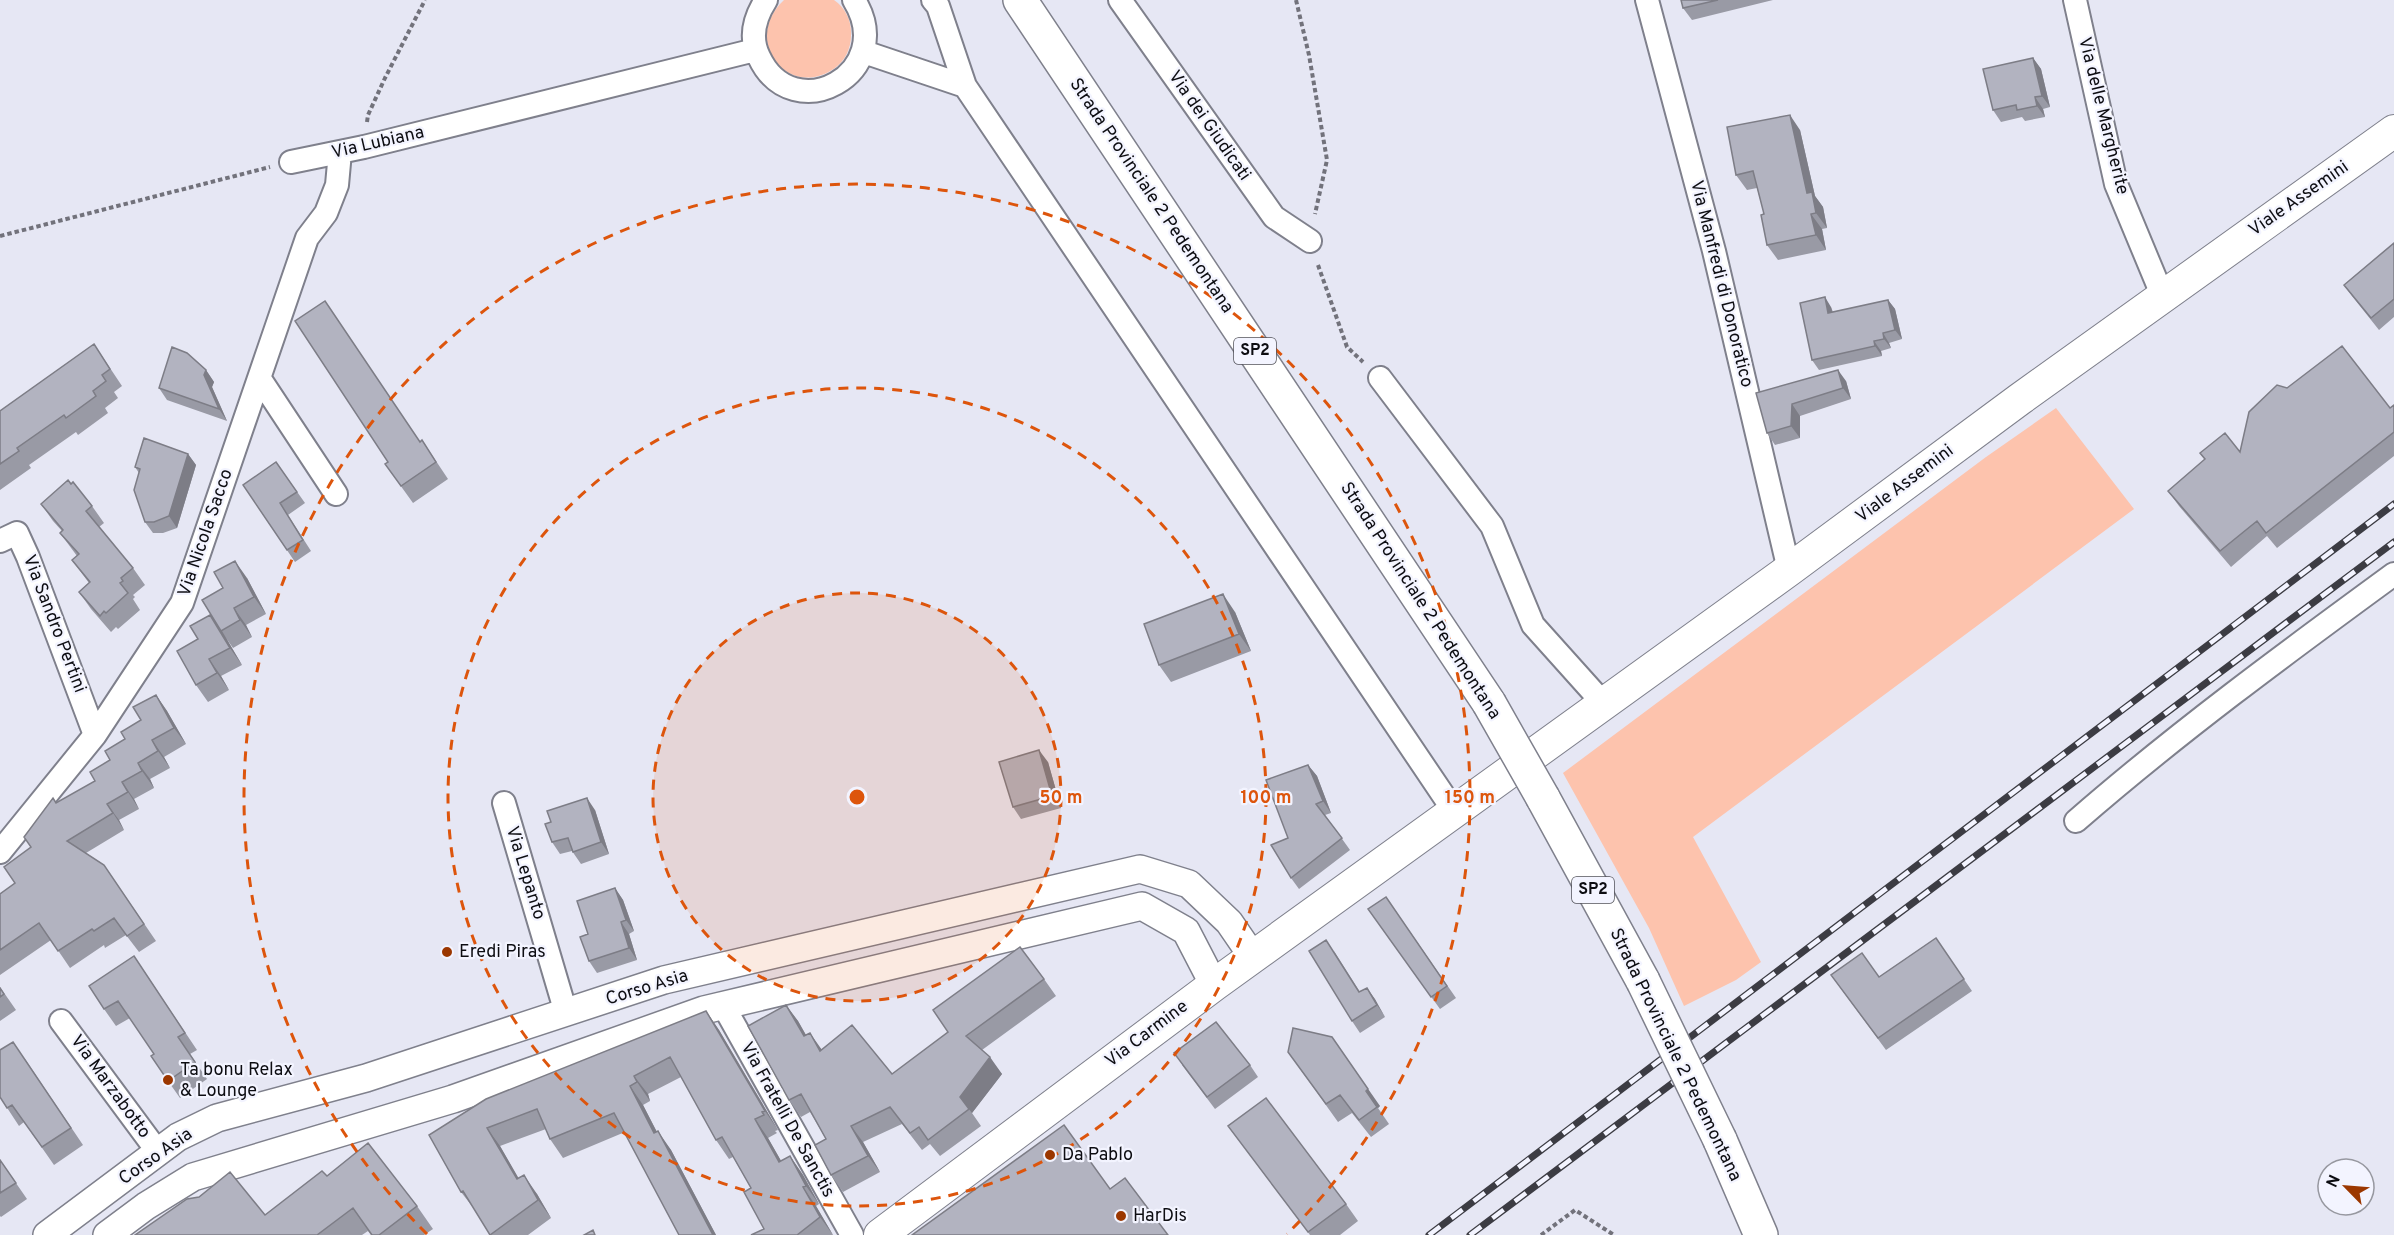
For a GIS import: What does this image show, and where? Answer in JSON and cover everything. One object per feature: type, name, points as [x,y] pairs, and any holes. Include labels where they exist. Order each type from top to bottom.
[{"type":"main road","name":"Strada Provinciale 2 Pedemontana","points":[[1020,0],[1489,703],[1643,981],[1720,1140],[1761,1235]]},
{"type":"main road","name":"Viale Assemini","points":[[1417,837],[1790,570],[2394,131]]},
{"type":"main road","name":"Via Carmine","points":[[880,1235],[1214,985],[1417,837]]},
{"type":"street","points":[[766,0],[758,13],[754,31],[756,50],[763,66],[775,80],[791,88],[809,91],[827,89],[843,81],[855,68],[864,52],[866,33],[863,14],[854,0]]},
{"type":"street","points":[[933,0],[938,6],[965,86],[1454,811]]},
{"type":"street","name":"Via dei Giudicati","points":[[1120,0],[1274,217],[1310,241]]},
{"type":"street","name":"Via Manfredi di Donoratico","points":[[1647,0],[1714,251],[1790,570]]},
{"type":"street","name":"Via delle Margherite","points":[[2075,0],[2116,184],[2163,297]]},
{"type":"street","name":"Via Lubiana","points":[[291,162],[364,147],[756,50]]},
{"type":"street","points":[[864,52],[965,86]]},
{"type":"street","name":"Via Nicola Sacco","points":[[0,852],[95,735],[182,603],[307,238],[326,213],[338,185],[340,152]]},
{"type":"street","points":[[1380,378],[1492,526],[1533,625],[1602,703]]},
{"type":"street","points":[[260,379],[336,494]]},
{"type":"street","name":"Via Sandro Pertini","points":[[0,541],[16,533],[21,541],[82,694],[95,735]]},
{"type":"street","points":[[2076,821],[2116,786],[2200,720],[2394,574]]},
{"type":"street","name":"Via Lepanto","points":[[504,803],[566,1013]]},
{"type":"street","name":"Corso Asia","points":[[47,1235],[178,1137],[217,1118],[366,1078],[664,980],[1140,869],[1189,884],[1229,922],[1253,957]]},
{"type":"street","name":"Corso Asia","points":[[107,1235],[146,1206],[193,1177],[453,1099],[723,1005],[1142,906],[1186,931],[1214,985]]},
{"type":"street","name":"Via Fratelli De Sanctis","points":[[723,1005],[852,1235]]},
{"type":"street","name":"Via Marzabotto","points":[[61,1021],[158,1152]]},
{"type":"street","points":[[366,1078],[377,1122]]},
{"type":"path","points":[[364,147],[368,115],[425,0]]},
{"type":"path","points":[[1296,0],[1309,55],[1327,160],[1310,241],[1347,347],[1380,378]]},
{"type":"path","points":[[0,236],[291,162]]},
{"type":"path","points":[[1541,1235],[1575,1210],[1614,1235]]},
{"type":"shaded area","points":[[784,0],[834,0],[842,7],[849,21],[851,41],[849,50],[839,65],[818,76],[801,77],[787,72],[776,62],[769,48],[767,33],[772,16]]},
{"type":"shaded area","points":[[2056,408],[2134,509],[1693,837],[1761,962],[1736,980],[1684,1006],[1649,928],[1563,773],[1986,457]]},
{"type":"building","points":[[1681,0],[1718,0],[1683,8]]},
{"type":"building","points":[[2033,58],[2042,96],[2035,97],[2037,106],[2017,110],[2016,105],[1993,110],[1983,69]]},
{"type":"building","points":[[1790,115],[1807,193],[1812,192],[1816,213],[1811,214],[1816,235],[1767,245],[1761,215],[1764,214],[1753,171],[1736,175],[1727,127]]},
{"type":"building","points":[[2394,243],[2394,299],[2371,318],[2344,285]]},
{"type":"building","points":[[1825,297],[1828,313],[1888,300],[1895,330],[1883,333],[1884,339],[1874,341],[1875,346],[1812,360],[1800,303]]},
{"type":"building","points":[[325,301],[420,442],[422,440],[436,462],[401,486],[385,464],[388,462],[295,321]]},
{"type":"building","points":[[94,344],[110,369],[102,375],[106,381],[93,391],[96,396],[66,418],[64,415],[17,448],[19,451],[0,464],[0,411]]},
{"type":"building","points":[[2342,346],[2390,408],[2394,405],[2394,432],[2266,533],[2257,521],[2220,551],[2168,491],[2205,459],[2200,453],[2225,433],[2240,452],[2249,412],[2277,385],[2287,388]]},
{"type":"building","points":[[172,347],[187,353],[206,370],[204,375],[219,409],[159,388]]},
{"type":"building","points":[[1838,370],[1843,388],[1792,404],[1791,426],[1767,433],[1756,393]]},
{"type":"building","points":[[144,438],[188,454],[169,516],[154,522],[145,522],[134,490],[140,469],[135,467]]},
{"type":"building","points":[[276,462],[297,492],[280,503],[303,540],[287,550],[243,485]]},
{"type":"building","points":[[68,480],[71,484],[73,482],[92,506],[86,511],[133,568],[121,578],[123,581],[120,583],[128,593],[100,616],[79,592],[90,582],[72,560],[79,554],[60,533],[63,530],[41,504]]},
{"type":"building","points":[[235,561],[254,597],[234,608],[240,620],[221,631],[202,600],[223,588],[214,572]]},
{"type":"building","points":[[1223,594],[1239,634],[1159,665],[1144,624]]},
{"type":"building","points":[[210,615],[230,648],[209,659],[217,673],[196,685],[177,651],[198,639],[190,626]]},
{"type":"building","points":[[156,695],[174,728],[152,740],[158,751],[138,763],[142,771],[122,782],[128,792],[107,804],[113,813],[67,841],[104,865],[144,924],[127,936],[114,918],[58,951],[39,923],[0,950],[0,894],[15,883],[4,867],[31,847],[24,837],[53,798],[56,803],[95,781],[90,772],[110,760],[105,751],[125,739],[121,732],[141,720],[133,707]]},
{"type":"building","points":[[1039,750],[1052,796],[1013,807],[999,762]]},
{"type":"building","points":[[1308,765],[1323,801],[1316,804],[1342,838],[1291,878],[1271,845],[1288,838],[1266,780]]},
{"type":"building","points":[[587,798],[601,842],[573,852],[568,838],[552,842],[545,824],[551,822],[547,811]]},
{"type":"building","points":[[615,888],[626,920],[621,922],[629,948],[589,961],[580,937],[588,934],[577,901]]},
{"type":"building","points":[[1386,897],[1447,986],[1431,997],[1368,909]]},
{"type":"building","points":[[1936,938],[1964,979],[1878,1038],[1831,975],[1862,953],[1879,977]]},
{"type":"building","points":[[1326,940],[1359,992],[1367,988],[1377,1005],[1352,1021],[1309,951]]},
{"type":"building","points":[[1020,947],[1044,979],[966,1036],[990,1057],[960,1097],[969,1109],[928,1140],[919,1127],[910,1133],[890,1107],[851,1126],[868,1156],[831,1175],[815,1145],[826,1139],[801,1094],[789,1100],[748,1026],[786,1005],[804,1036],[810,1033],[820,1051],[852,1025],[892,1074],[948,1032],[933,1010]]},
{"type":"building","points":[[134,956],[185,1033],[178,1037],[195,1062],[168,1081],[151,1056],[154,1054],[118,1001],[104,1009],[89,986]]},
{"type":"building","points":[[706,1011],[765,1111],[762,1112],[764,1115],[755,1119],[779,1162],[790,1156],[806,1186],[803,1187],[820,1217],[797,1235],[751,1235],[764,1229],[744,1192],[751,1188],[722,1137],[716,1140],[670,1057],[634,1076],[637,1082],[630,1086],[654,1133],[658,1131],[713,1235],[679,1235],[614,1113],[550,1139],[537,1109],[487,1128],[517,1179],[524,1175],[538,1200],[490,1235],[463,1191],[461,1192],[429,1135],[486,1099]]},
{"type":"building","points":[[1216,1022],[1250,1065],[1207,1097],[1174,1053]]},
{"type":"building","points":[[1293,1028],[1332,1037],[1368,1089],[1366,1091],[1377,1107],[1359,1120],[1340,1095],[1326,1104],[1288,1052]]},
{"type":"building","points":[[13,1042],[71,1128],[42,1147],[12,1105],[7,1108],[0,1097],[0,1050]]},
{"type":"building","points":[[1266,1098],[1346,1204],[1308,1232],[1228,1126]]},
{"type":"building","points":[[1064,1125],[1110,1189],[1125,1178],[1168,1235],[912,1235]]},
{"type":"building","points":[[368,1143],[417,1206],[379,1235],[372,1235],[353,1208],[317,1235],[135,1235],[187,1199],[199,1197],[230,1172],[265,1215],[322,1171],[327,1176]]},
{"type":"building","points":[[0,1160],[16,1183],[0,1193]]},
{"type":"building","points":[[593,1230],[595,1235],[584,1235]]},
{"type":"railway","points":[[1429,1235],[2394,504]]},
{"type":"railway","points":[[1470,1235],[2394,542]]},
{"type":"place","name":"Eredi Piras","points":[[447,952]]},
{"type":"place","name":"Ta bonu Relax & Lounge","points":[[168,1080]]},
{"type":"place","name":"Da Pablo","points":[[1050,1155]]},
{"type":"place","name":"HarDis","points":[[1121,1216]]}]
